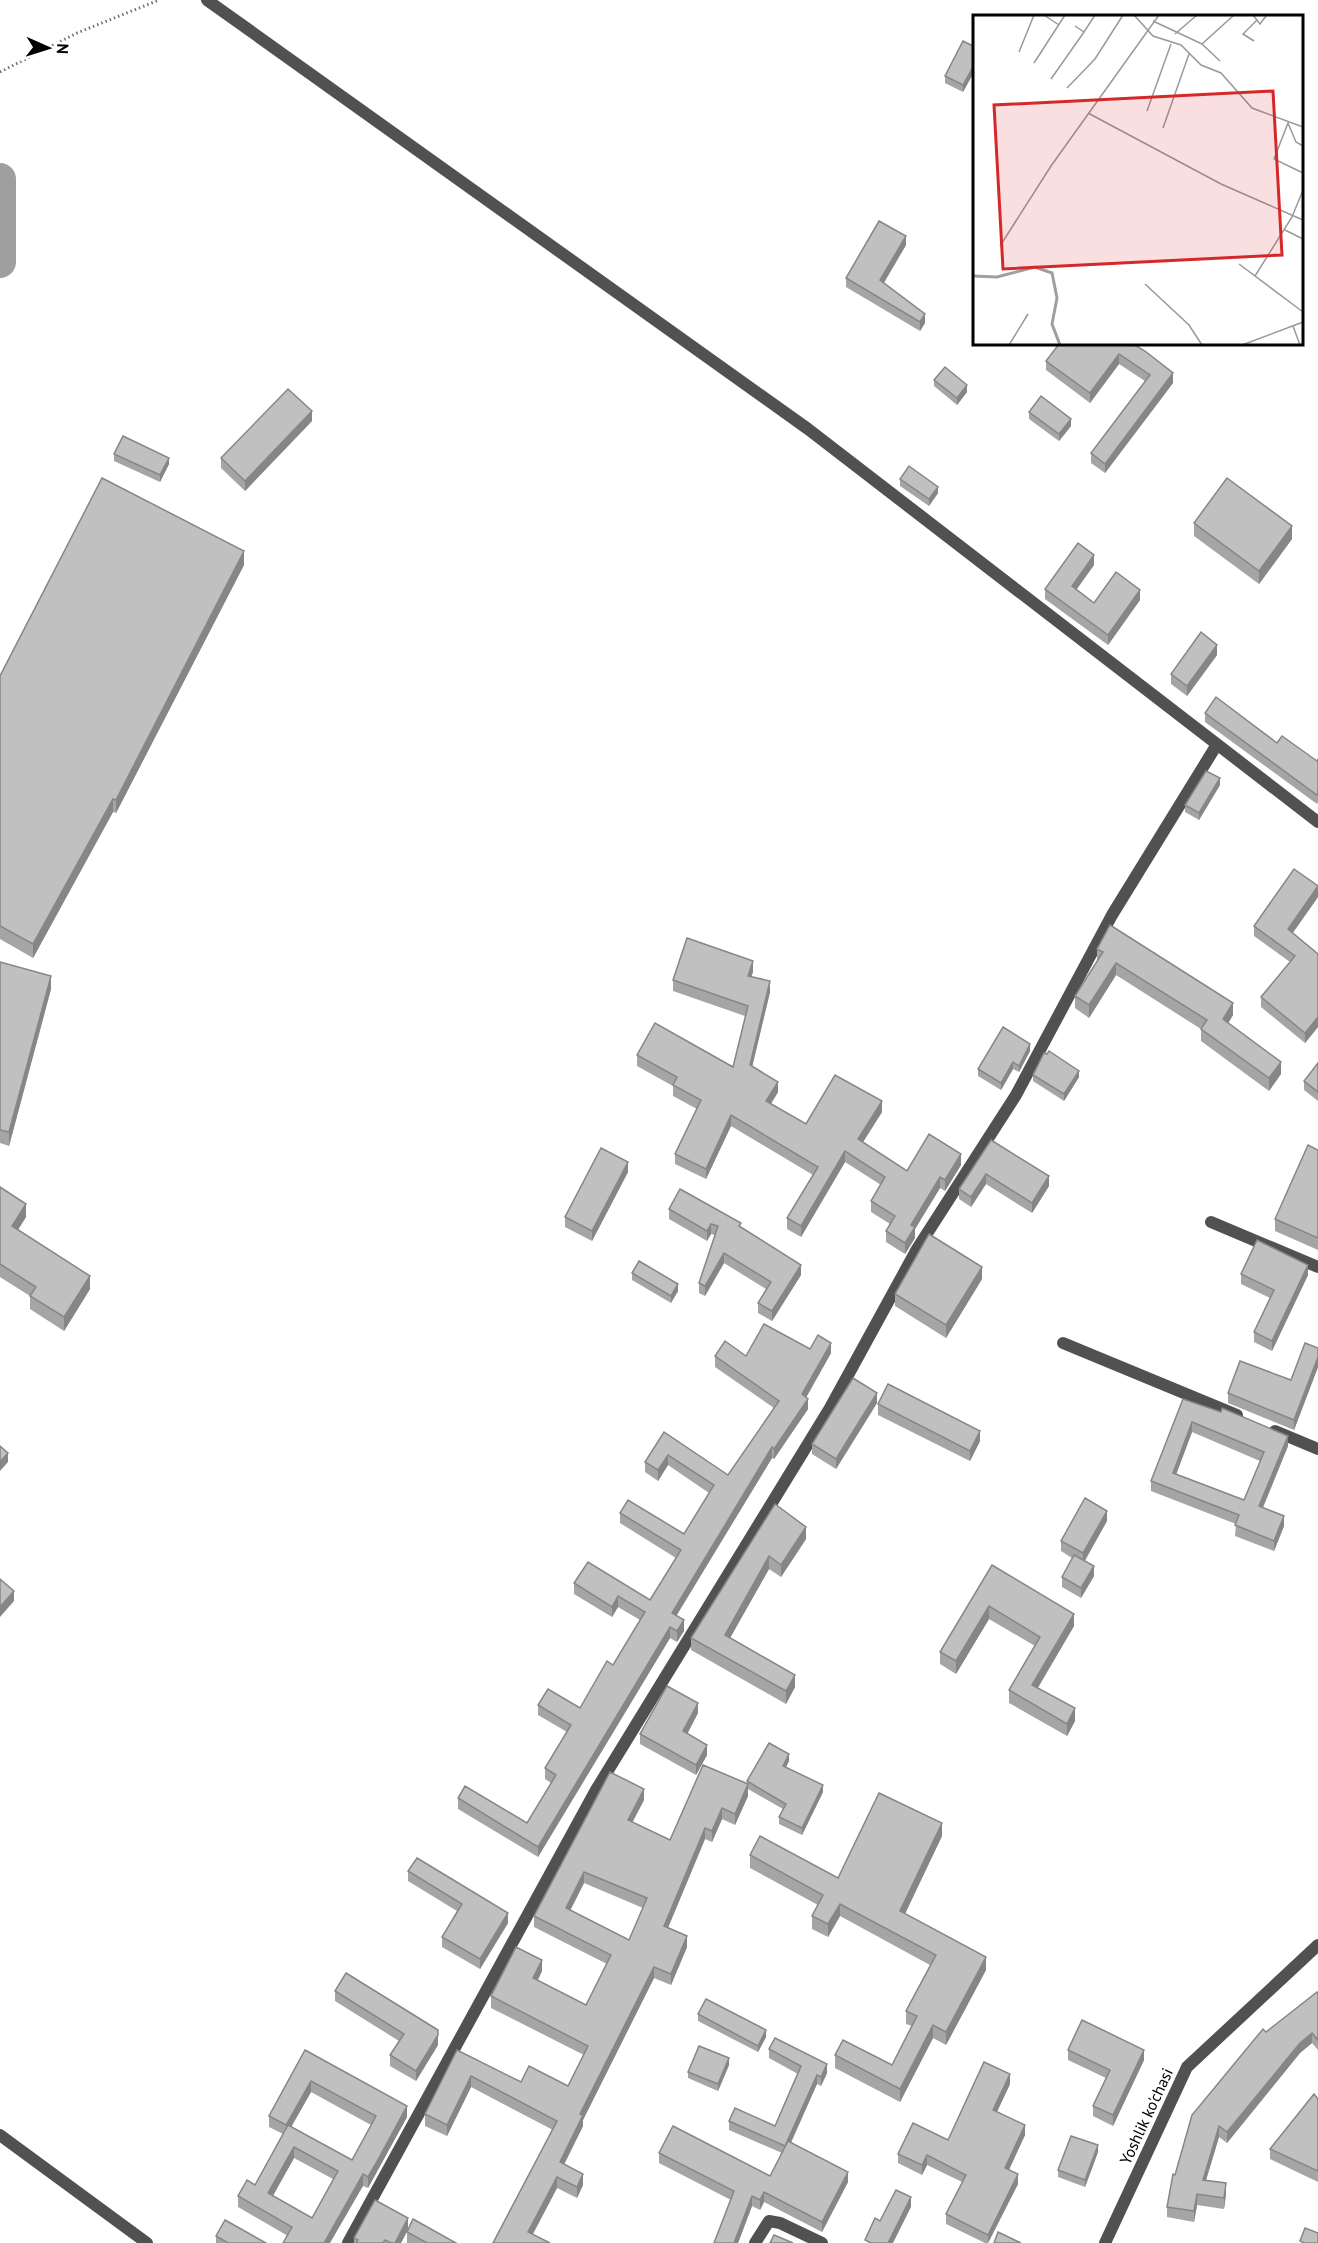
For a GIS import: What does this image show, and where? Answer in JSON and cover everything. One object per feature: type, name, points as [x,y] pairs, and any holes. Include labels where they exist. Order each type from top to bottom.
[{"type":"street","points":[[207,0],[808,429],[1216,746],[1318,822]]},
{"type":"street","points":[[348,2243],[596,1790],[830,1408],[917,1249],[1016,1095],[1112,915],[1216,746]]},
{"type":"street","points":[[1211,1222],[1318,1267]]},
{"type":"street","points":[[1063,1343],[1318,1449]]},
{"type":"street","name":"Yoshlik ko'chasi","points":[[1105,2243],[1187,2067],[1318,1945]]},
{"type":"street","points":[[0,2135],[147,2243]]},
{"type":"street","points":[[754,2243],[769,2221],[780,2223],[822,2243]]},
{"type":"path","points":[[0,72],[77,33],[159,0]]},
{"type":"building","points":[[963,41],[973,46],[973,67],[963,85],[945,76]]},
{"type":"building","points":[[879,221],[906,236],[880,280],[925,314],[920,322],[846,278]]},
{"type":"building","points":[[1058,345],[1135,345],[1173,373],[1105,464],[1091,453],[1150,375],[1119,354],[1090,393],[1046,361]]},
{"type":"building","points":[[945,367],[967,385],[957,398],[934,380]]},
{"type":"building","points":[[288,389],[312,411],[245,481],[221,458]]},
{"type":"building","points":[[1041,396],[1071,419],[1059,434],[1029,412]]},
{"type":"building","points":[[123,436],[169,458],[160,475],[114,454]]},
{"type":"building","points":[[909,466],[938,487],[929,499],[900,479]]},
{"type":"building","points":[[102,478],[244,551],[116,800],[113,799],[33,944],[0,926],[0,676]]},
{"type":"building","points":[[1227,478],[1292,526],[1259,571],[1194,523]]},
{"type":"building","points":[[1078,543],[1094,555],[1072,586],[1094,603],[1116,572],[1140,590],[1108,635],[1045,589]]},
{"type":"building","points":[[1201,632],[1217,645],[1187,686],[1171,674]]},
{"type":"building","points":[[1216,697],[1277,743],[1282,736],[1317,761],[1318,759],[1317,795],[1205,713]]},
{"type":"building","points":[[1206,771],[1220,778],[1199,813],[1185,805]]},
{"type":"building","points":[[1294,869],[1318,886],[1288,929],[1318,954],[1318,1017],[1305,1033],[1261,997],[1295,956],[1254,926]]},
{"type":"building","points":[[1110,925],[1233,1003],[1223,1019],[1281,1062],[1269,1078],[1201,1029],[1207,1020],[1116,963],[1089,1005],[1075,996],[1103,952],[1097,949]]},
{"type":"building","points":[[687,938],[753,961],[748,976],[770,981],[750,1065],[778,1082],[766,1101],[806,1124],[835,1075],[882,1101],[858,1139],[907,1171],[929,1134],[961,1154],[945,1180],[940,1177],[911,1225],[915,1227],[905,1243],[886,1231],[895,1216],[871,1201],[885,1177],[845,1151],[801,1226],[787,1218],[818,1167],[731,1115],[706,1169],[675,1154],[701,1100],[673,1085],[677,1077],[637,1055],[655,1023],[733,1067],[748,1006],[673,980]]},
{"type":"building","points":[[0,962],[51,976],[9,1132],[0,1130]]},
{"type":"building","points":[[1003,1027],[1030,1044],[1019,1066],[1013,1062],[1001,1083],[978,1069]]},
{"type":"building","points":[[1049,1051],[1079,1071],[1064,1094],[1033,1075],[1044,1053],[1047,1054]]},
{"type":"building","points":[[1318,1063],[1318,1092],[1304,1081]]},
{"type":"building","points":[[991,1140],[1049,1176],[1032,1203],[986,1174],[971,1197],[959,1189]]},
{"type":"building","points":[[1308,1145],[1318,1150],[1318,1238],[1275,1219]]},
{"type":"building","points":[[601,1148],[628,1162],[592,1231],[565,1217]]},
{"type":"building","points":[[0,1187],[26,1204],[12,1226],[90,1276],[64,1317],[30,1296],[36,1287],[0,1264]]},
{"type":"building","points":[[680,1189],[741,1223],[739,1226],[801,1265],[772,1311],[758,1303],[771,1282],[724,1253],[705,1286],[699,1283],[718,1226],[711,1224],[707,1231],[669,1209]]},
{"type":"building","points":[[929,1234],[982,1267],[946,1325],[895,1294]]},
{"type":"building","points":[[1257,1240],[1308,1265],[1272,1341],[1254,1332],[1274,1290],[1241,1274]]},
{"type":"building","points":[[639,1261],[678,1284],[671,1296],[632,1273]]},
{"type":"building","points":[[764,1324],[810,1349],[818,1335],[831,1343],[802,1394],[808,1399],[774,1449],[772,1447],[672,1613],[684,1620],[677,1631],[670,1627],[538,1847],[458,1798],[465,1786],[527,1823],[556,1775],[545,1768],[571,1725],[538,1705],[548,1689],[580,1708],[607,1661],[613,1665],[645,1612],[618,1596],[612,1607],[574,1583],[588,1562],[650,1600],[681,1550],[620,1513],[628,1500],[684,1534],[714,1485],[668,1455],[658,1470],[645,1462],[664,1432],[728,1475],[779,1401],[715,1356],[725,1341],[746,1356]]},
{"type":"building","points":[[1305,1343],[1318,1348],[1318,1357],[1294,1420],[1228,1393],[1240,1361],[1291,1380]]},
{"type":"building","points":[[853,1378],[877,1393],[836,1459],[812,1444]]},
{"type":"building","points":[[888,1384],[980,1431],[970,1451],[878,1404]]},
{"type":"building","points":[[1183,1399],[1221,1412],[1222,1408],[1288,1436],[1259,1506],[1284,1516],[1274,1541],[1235,1525],[1239,1515],[1151,1481]],"holes":[[[1192,1422],[1264,1452],[1244,1500],[1173,1473]]]},
{"type":"building","points":[[0,1446],[8,1453],[0,1462]]},
{"type":"building","points":[[1085,1498],[1107,1511],[1083,1553],[1061,1541]]},
{"type":"building","points":[[775,1504],[806,1527],[781,1565],[769,1556],[725,1635],[795,1675],[786,1691],[691,1638]]},
{"type":"building","points":[[1074,1555],[1094,1566],[1081,1588],[1062,1577]]},
{"type":"building","points":[[992,1565],[1074,1614],[1032,1685],[1075,1708],[1067,1724],[1009,1690],[1040,1637],[989,1606],[956,1661],[940,1652]]},
{"type":"building","points":[[0,1579],[14,1591],[0,1607]]},
{"type":"building","points":[[667,1686],[698,1703],[683,1731],[707,1745],[696,1765],[640,1734]]},
{"type":"building","points":[[769,1743],[789,1754],[783,1766],[823,1785],[802,1828],[779,1817],[786,1804],[747,1781]]},
{"type":"building","points":[[703,1765],[748,1784],[735,1814],[722,1808],[712,1831],[705,1828],[664,1926],[687,1936],[671,1974],[654,1967],[580,2114],[583,2115],[560,2162],[583,2174],[577,2187],[557,2177],[528,2232],[550,2243],[493,2243],[557,2121],[471,2076],[447,2125],[425,2114],[457,2050],[521,2082],[529,2066],[568,2086],[588,2046],[491,1996],[516,1947],[542,1960],[533,1978],[586,2005],[611,1955],[534,1916],[610,1772],[644,1789],[628,1820],[670,1840]],"holes":[[[584,1872],[647,1898],[629,1940],[566,1908]]]},
{"type":"building","points":[[879,1793],[942,1823],[900,1911],[986,1957],[946,2032],[933,2025],[900,2089],[835,2055],[843,2040],[892,2065],[917,2016],[906,2011],[936,1955],[840,1904],[828,1924],[812,1916],[823,1895],[750,1855],[760,1836],[838,1878]]},
{"type":"building","points":[[417,1858],[508,1913],[480,1959],[442,1937],[462,1904],[408,1871]]},
{"type":"building","points":[[346,1973],[438,2030],[438,2035],[416,2071],[390,2055],[404,2034],[335,1991]]},
{"type":"building","points":[[1317,1992],[1318,2040],[1312,2033],[1300,2043],[1227,2132],[1219,2126],[1203,2180],[1226,2183],[1224,2198],[1197,2194],[1194,2211],[1167,2207],[1173,2174],[1175,2175],[1192,2115],[1263,2029],[1266,2032]]},
{"type":"building","points":[[706,1999],[766,2030],[758,2046],[698,2014]]},
{"type":"building","points":[[1082,2020],[1144,2050],[1113,2115],[1093,2106],[1110,2070],[1068,2050]]},
{"type":"building","points":[[775,2038],[827,2064],[821,2077],[817,2075],[785,2146],[729,2121],[735,2108],[775,2126],[801,2066],[769,2049]]},
{"type":"building","points":[[699,2046],[729,2058],[718,2084],[688,2072]]},
{"type":"building","points":[[305,2050],[407,2106],[368,2177],[363,2174],[324,2243],[283,2243],[292,2227],[238,2196],[247,2180],[255,2185],[288,2125],[352,2160],[376,2116],[311,2081],[286,2125],[269,2116]],"holes":[[[294,2147],[338,2171],[312,2218],[268,2193]]]},
{"type":"building","points":[[984,2062],[1010,2074],[993,2110],[1025,2125],[1005,2168],[1018,2174],[988,2235],[946,2214],[966,2175],[927,2155],[922,2165],[898,2154],[913,2123],[948,2140]]},
{"type":"building","points":[[1314,2094],[1318,2099],[1318,2171],[1270,2149]]},
{"type":"building","points":[[673,2126],[770,2176],[788,2141],[848,2172],[822,2222],[764,2192],[760,2200],[752,2196],[734,2243],[714,2243],[734,2191],[659,2153]]},
{"type":"building","points":[[1071,2136],[1098,2145],[1085,2180],[1058,2170]]},
{"type":"building","points":[[896,2190],[911,2197],[888,2243],[871,2243],[865,2240],[875,2218],[880,2221]]},
{"type":"building","points":[[375,2200],[408,2218],[395,2243],[385,2240],[383,2243],[356,2243],[358,2240],[354,2238]]},
{"type":"building","points":[[413,2219],[456,2243],[427,2243],[407,2232]]},
{"type":"building","points":[[225,2220],[266,2243],[228,2243],[216,2236]]},
{"type":"building","points":[[1305,2228],[1318,2233],[1318,2243],[1300,2241]]},
{"type":"building","points":[[998,2232],[1021,2243],[994,2243]]},
{"type":"building","points":[[774,2235],[793,2243],[770,2243]]},
{"type":"waterway","points":[[0,179],[0,262]]}]
